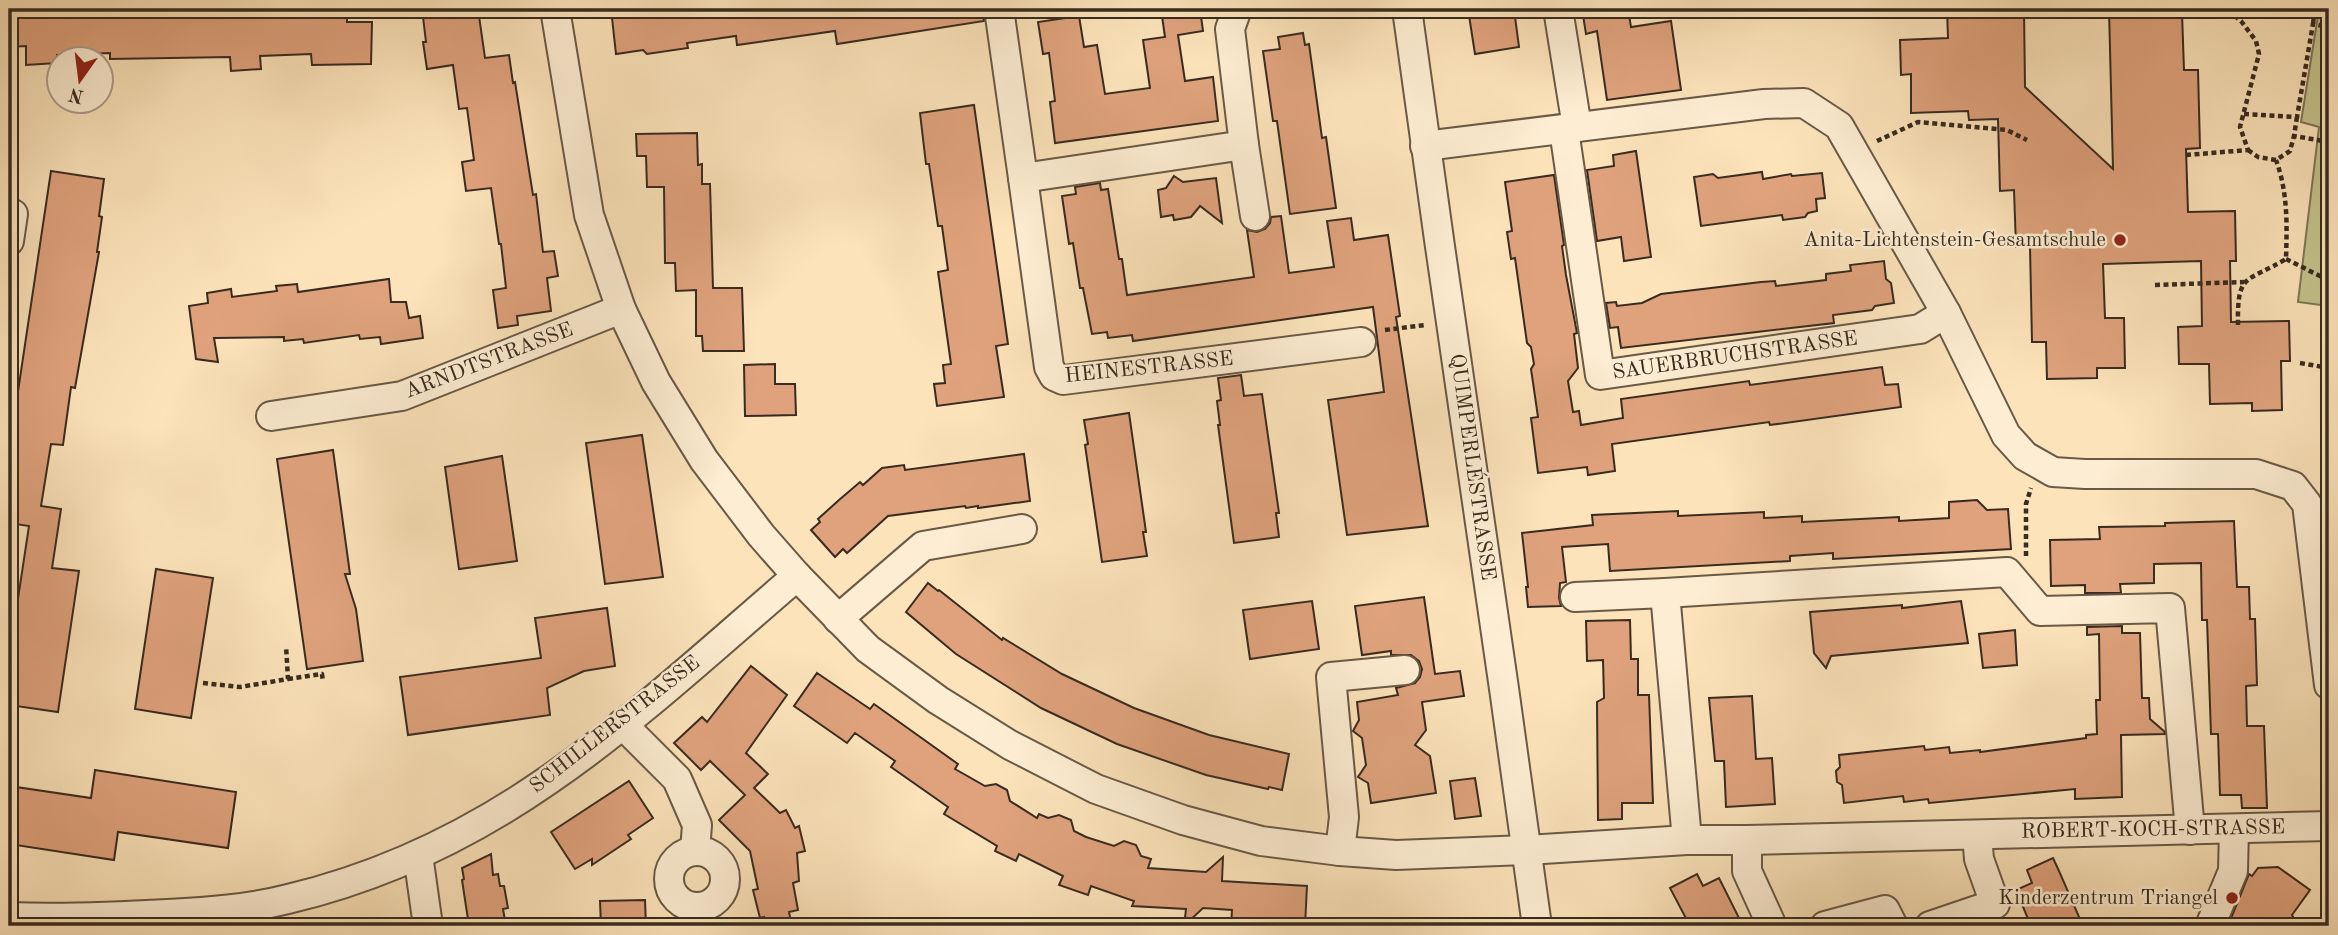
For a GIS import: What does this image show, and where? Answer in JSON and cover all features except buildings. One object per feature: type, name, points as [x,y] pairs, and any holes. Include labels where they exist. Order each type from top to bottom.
[{"type":"street","name":"ROBERT-KOCH-STRASSE","points":[[555,9],[589,215],[621,309],[656,382],[704,460],[761,535],[868,649],[938,700],[1010,744],[1096,789],[1183,820],[1261,841],[1396,855],[1527,850],[1687,839],[1747,840],[2329,826]]},
{"type":"street","name":"HEINESTRASSE","points":[[999,9],[1049,367],[1054,376],[1063,380],[1367,337]]},
{"type":"street","points":[[1237,9],[1230,29],[1255,216]]},
{"type":"street","name":"QUIMPERLÉSTRASSE","points":[[1407,9],[1432,205],[1537,926]]},
{"type":"street","points":[[1558,9],[1570,128]]},
{"type":"street","points":[[1425,146],[1765,104],[1804,103],[1839,126],[1946,313],[2006,435],[2025,456],[2053,472],[2256,474],[2293,486],[2307,504],[2329,685]]},
{"type":"street","name":"SAUERBRUCHSTRASSE","points":[[1570,128],[1600,375],[1920,329],[1946,313]]},
{"type":"street","points":[[1023,178],[1244,145]]},
{"type":"street","points":[[9,214],[13,214],[9,242]]},
{"type":"street","name":"ARNDTSTRASSE","points":[[271,416],[402,396],[621,309]]},
{"type":"street","points":[[838,618],[923,546],[1022,529]]},
{"type":"street","points":[[1575,597],[2007,572],[2039,611],[2170,608],[2190,830]]},
{"type":"street","name":"SCHILLERSTRASSE","points":[[9,917],[230,918],[354,880],[418,855],[546,782],[622,724],[797,576]]},
{"type":"street","points":[[1665,593],[1687,839]]},
{"type":"street","points":[[1340,851],[1344,817],[1331,677],[1405,670]]},
{"type":"street","points":[[622,724],[677,779],[697,825],[695,851],[677,859],[671,867],[670,886],[681,902],[699,916]]},
{"type":"street","points":[[2210,926],[2233,871],[2234,829]]},
{"type":"street","points":[[1930,926],[1995,904],[1979,859],[1977,835]]},
{"type":"street","points":[[1747,840],[1747,871],[1772,926]]},
{"type":"street","points":[[418,855],[428,926]]},
{"type":"street","points":[[1825,926],[1885,910],[1893,926]]},
{"type":"path","points":[[2225,9],[2241,21],[2256,41],[2259,54],[2240,127],[2248,150],[2258,157],[2276,160],[2290,151],[2294,136],[2315,9]]},
{"type":"path","points":[[2313,24],[2329,27]]},
{"type":"path","points":[[2244,114],[2297,117]]},
{"type":"path","points":[[1855,153],[1918,122],[2007,131],[2027,140]]},
{"type":"path","points":[[2294,136],[2329,142]]},
{"type":"path","points":[[2186,155],[2248,150]]},
{"type":"path","points":[[2276,160],[2283,179],[2287,208],[2286,259]]},
{"type":"path","points":[[2286,259],[2329,278]]},
{"type":"path","points":[[2155,285],[2244,282],[2286,259]]},
{"type":"path","points":[[2238,325],[2239,294],[2244,282]]},
{"type":"path","points":[[1367,337],[1451,322]]},
{"type":"path","points":[[2300,363],[2329,368]]},
{"type":"path","points":[[2024,593],[2029,586],[2026,504],[2039,464]]},
{"type":"path","points":[[286,646],[288,679]]},
{"type":"path","points":[[203,683],[240,687],[322,674],[323,682]]},
{"type":"shaded area","points":[[2319,9],[2329,9],[2329,306],[2298,302],[2319,127],[2301,122]]},
{"type":"place","name":"Anita-Lichtenstein-Gesamtschule","points":[[2120,240]]},
{"type":"place","name":"Kinderzentrum Triangel","points":[[2232,898]]}]
